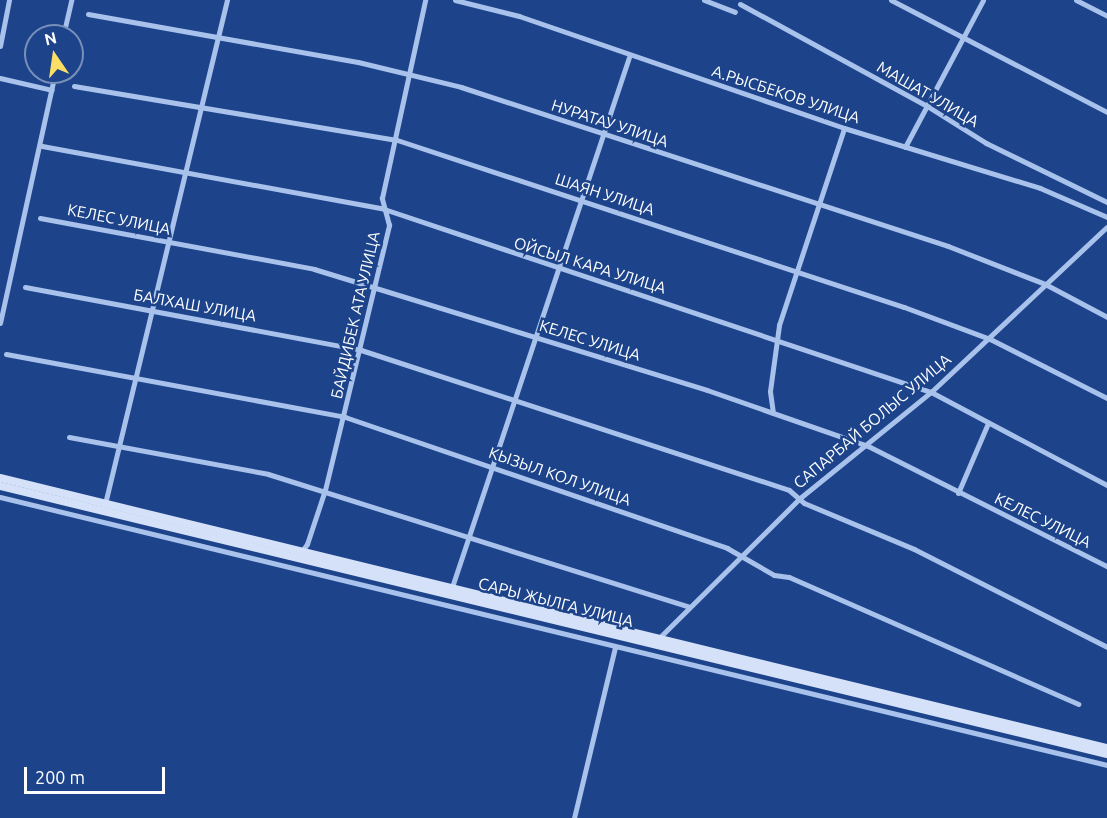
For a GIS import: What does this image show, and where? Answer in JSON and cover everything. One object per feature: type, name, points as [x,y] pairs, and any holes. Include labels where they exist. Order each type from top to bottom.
[{"type":"main road","name":"САРЫ ЖЫЛГА УЛИЦА","points":[[0,478],[104,509]]},
{"type":"main road","name":"САРЫ ЖЫЛГА УЛИЦА","points":[[0,486],[1107,748]]},
{"type":"main road","name":"САРЫ ЖЫЛГА УЛИЦА","points":[[451,593],[1107,754]]},
{"type":"street","points":[[0,46],[9,0]]},
{"type":"street","points":[[66,24],[71,0]]},
{"type":"street","points":[[104,509],[227,0]]},
{"type":"street","name":"БАЙДИБЕК АТА УЛИЦА","points":[[298,557],[307,544],[325,490],[361,350],[389,225],[382,198],[397,140],[425,0]]},
{"type":"street","name":"А.РЫСБЕКОВ УЛИЦА","points":[[455,0],[519,16],[629,57],[844,128],[1040,188],[1107,218]]},
{"type":"street","points":[[704,0],[735,12]]},
{"type":"street","points":[[891,0],[1107,112]]},
{"type":"street","points":[[905,147],[983,0]]},
{"type":"street","points":[[1076,0],[1107,16]]},
{"type":"street","name":"МАШАТ УЛИЦА","points":[[740,4],[927,106],[986,143],[1107,202]]},
{"type":"street","name":"НУРАТАУ УЛИЦА","points":[[88,14],[410,72],[948,246],[1045,284],[1107,317]]},
{"type":"street","points":[[451,593],[629,57]]},
{"type":"street","points":[[0,78],[51,90]]},
{"type":"street","points":[[0,322],[42,146],[53,84]]},
{"type":"street","name":"ШАЯН УЛИЦА","points":[[74,86],[397,140],[795,271],[990,339],[1107,398]]},
{"type":"street","points":[[773,413],[770,391],[777,339],[795,271],[844,128]]},
{"type":"street","name":"ОЙСЫЛ КАРА УЛИЦА","points":[[42,146],[384,210],[931,392],[1107,485]]},
{"type":"street","name":"КЕЛЕС УЛИЦА","points":[[39,218],[314,269],[374,285],[773,413],[868,446],[1107,566]]},
{"type":"street","name":"САПАРБАЙ БОЛЫС УЛИЦА","points":[[657,640],[800,498],[868,446],[931,392],[1107,227]]},
{"type":"street","name":"БАЛХАШ УЛИЦА","points":[[25,287],[361,350],[789,490],[800,498],[914,549],[1107,647]]},
{"type":"street","name":"КЫЗЫЛ КОЛ УЛИЦА","points":[[6,354],[345,417],[742,555],[774,575],[789,577],[1078,704]]},
{"type":"street","points":[[958,493],[988,423]]},
{"type":"street","points":[[69,437],[268,474],[325,490],[690,607]]},
{"type":"street","points":[[0,497],[615,647],[732,671],[1107,765]]},
{"type":"street","points":[[574,818],[615,647]]}]
